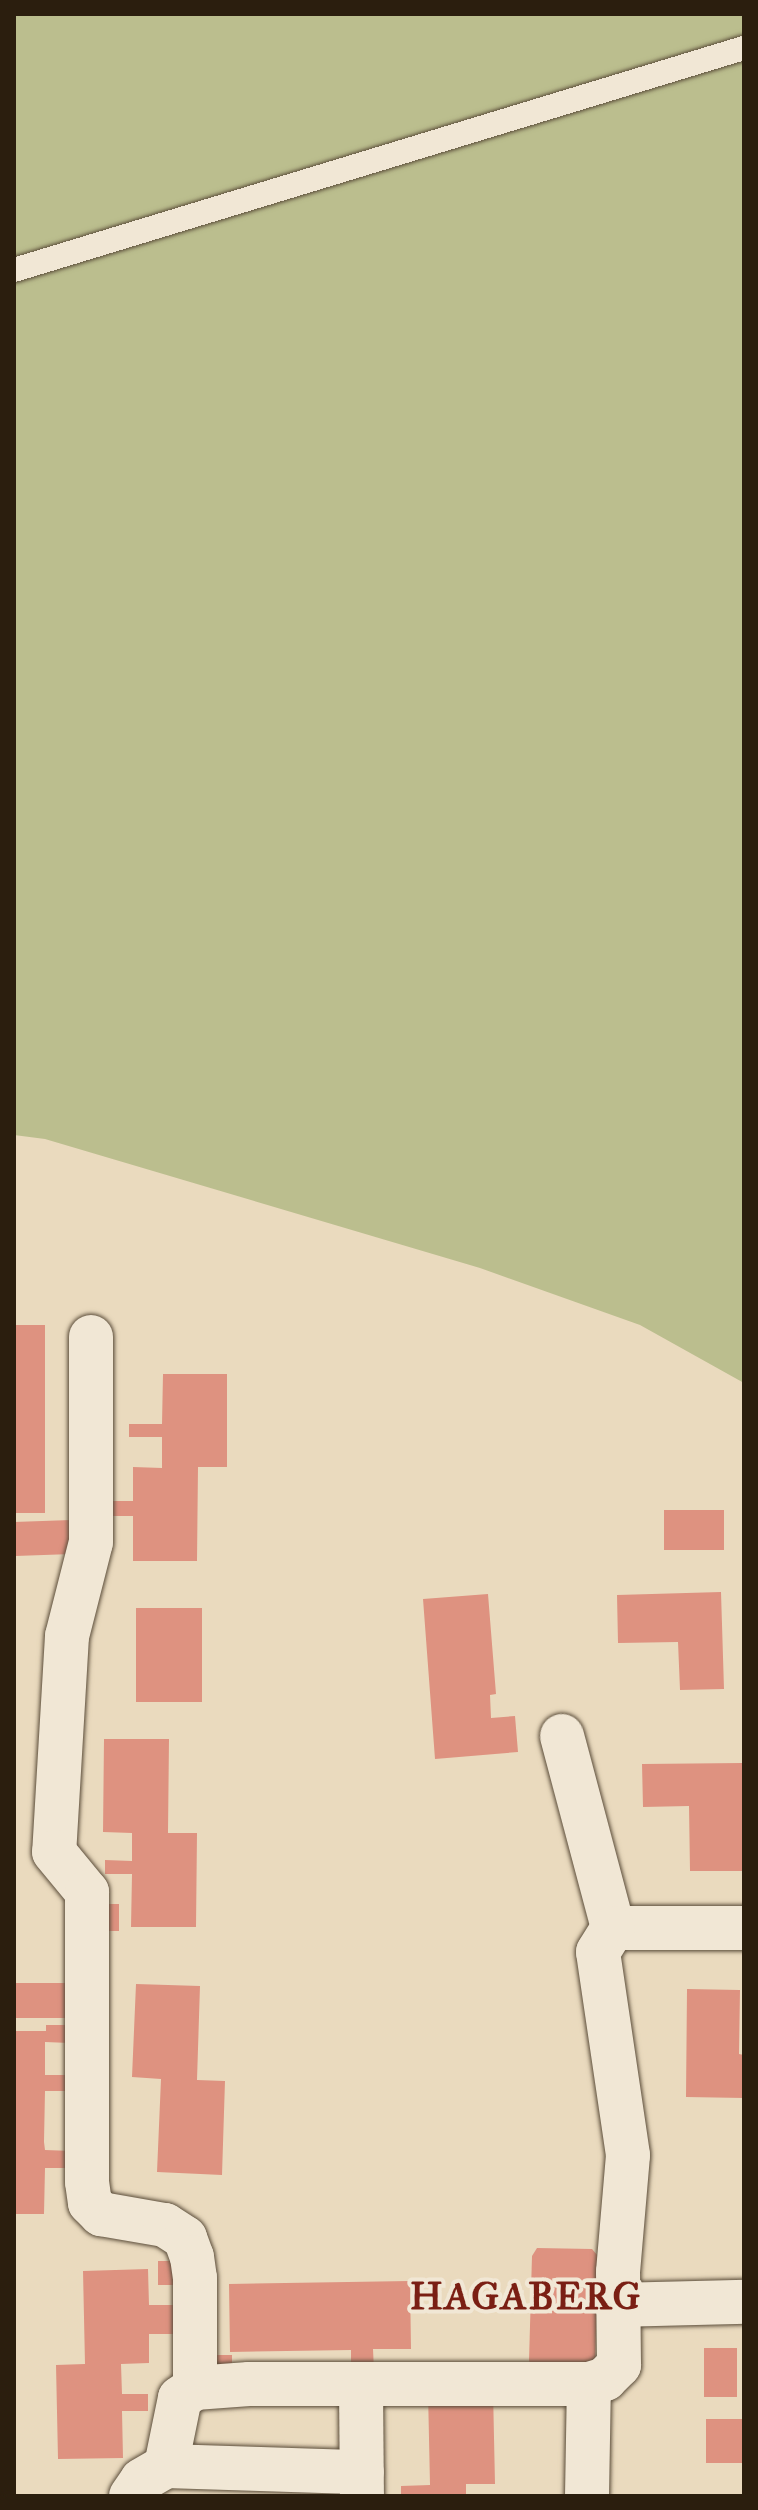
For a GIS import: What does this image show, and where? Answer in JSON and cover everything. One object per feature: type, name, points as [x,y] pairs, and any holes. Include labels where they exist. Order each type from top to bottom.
[{"type":"street","points":[[91,1337],[91,1542],[67,1636],[54,1852],[87,1892],[87,2182],[90,2203],[101,2214],[165,2225],[185,2238],[195,2278],[195,2388]]},
{"type":"street","points":[[166,2466],[180,2398],[195,2388],[249,2384],[361,2387],[589,2384],[605,2379],[619,2365],[617,2305],[628,2155],[598,1952],[613,1928],[562,1736]]},
{"type":"street","points":[[613,1928],[744,1928]]},
{"type":"street","points":[[617,2305],[744,2302]]},
{"type":"street","points":[[587,2496],[589,2384]]},
{"type":"street","points":[[131,2496],[142,2480],[166,2466],[362,2484],[361,2387]]},
{"type":"lane","points":[[14,270],[744,48]]},
{"type":"green space","points":[[14,14],[744,14],[744,1383],[640,1325],[480,1268],[45,1139],[14,1135]]},
{"type":"building","points":[[14,1325],[45,1325],[45,1513],[14,1513]]},
{"type":"building","points":[[163,1374],[227,1374],[227,1467],[198,1467],[197,1561],[133,1561],[133,1516],[105,1516],[105,1501],[133,1501],[133,1467],[162,1468],[162,1437],[129,1437],[129,1424],[162,1424]]},
{"type":"building","points":[[664,1510],[724,1510],[724,1550],[664,1550]]},
{"type":"building","points":[[71,1520],[72,1554],[15,1556],[14,1522]]},
{"type":"building","points":[[721,1592],[724,1689],[680,1690],[678,1642],[618,1643],[617,1595]]},
{"type":"building","points":[[488,1594],[496,1694],[490,1695],[491,1718],[515,1716],[518,1752],[435,1759],[423,1599]]},
{"type":"building","points":[[136,1608],[202,1608],[202,1702],[136,1702]]},
{"type":"building","points":[[104,1739],[169,1739],[168,1833],[197,1833],[196,1927],[131,1927],[132,1874],[105,1874],[105,1860],[132,1861],[132,1833],[103,1832]]},
{"type":"building","points":[[742,1763],[743,1871],[690,1871],[689,1806],[643,1807],[642,1764]]},
{"type":"building","points":[[101,1904],[119,1904],[119,1931],[101,1931]]},
{"type":"building","points":[[14,1983],[71,1983],[71,2018],[14,2018]]},
{"type":"building","points":[[136,1984],[200,1986],[197,2080],[225,2081],[222,2175],[157,2172],[161,2079],[132,2077]]},
{"type":"building","points":[[687,1989],[740,1990],[739,2054],[744,2055],[744,2098],[686,2097]]},
{"type":"building","points":[[46,2025],[71,2025],[70,2043],[45,2042],[45,2075],[71,2075],[71,2091],[45,2091],[44,2142],[45,2150],[72,2151],[71,2168],[45,2168],[44,2214],[14,2214],[14,2031],[46,2031]]},
{"type":"building","points":[[537,2248],[592,2249],[598,2256],[595,2364],[535,2370],[529,2361],[532,2256]]},
{"type":"building","points":[[158,2261],[176,2261],[176,2285],[158,2285]]},
{"type":"building","points":[[148,2269],[149,2305],[174,2305],[174,2334],[149,2334],[149,2363],[121,2364],[122,2394],[148,2394],[148,2411],[122,2411],[123,2458],[58,2459],[56,2365],[85,2364],[83,2271]]},
{"type":"building","points":[[410,2281],[411,2349],[373,2349],[374,2371],[351,2371],[351,2350],[230,2352],[229,2284]]},
{"type":"building","points":[[704,2348],[737,2348],[737,2397],[704,2397]]},
{"type":"building","points":[[207,2355],[232,2355],[232,2375],[207,2375]]},
{"type":"building","points":[[493,2390],[495,2484],[466,2484],[466,2496],[401,2496],[401,2486],[430,2485],[428,2392]]},
{"type":"building","points":[[706,2419],[744,2419],[744,2463],[706,2463]]},
{"type":"district","name":"HAGABERG","points":[[526,2297]]}]
